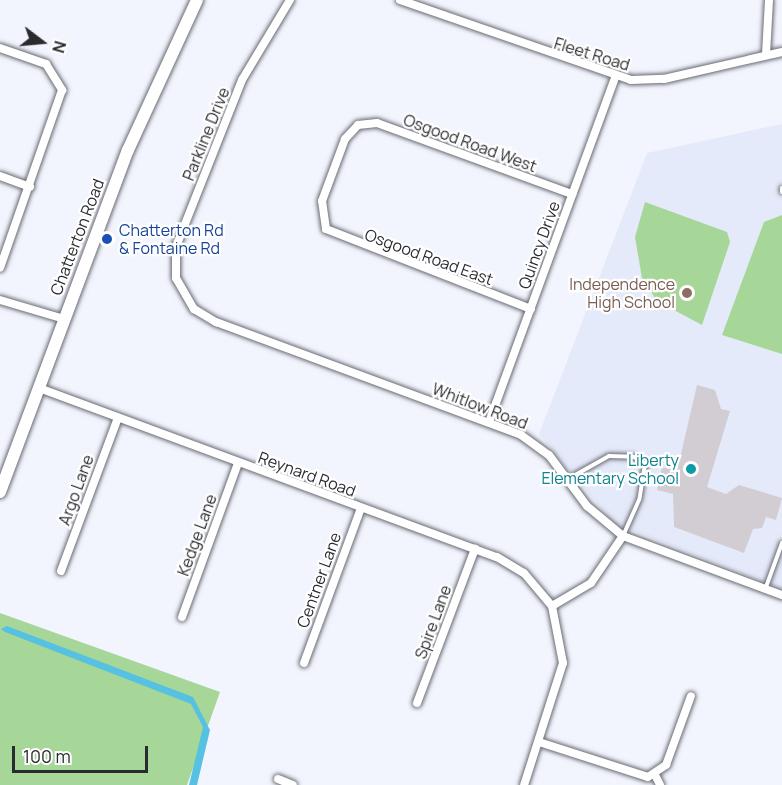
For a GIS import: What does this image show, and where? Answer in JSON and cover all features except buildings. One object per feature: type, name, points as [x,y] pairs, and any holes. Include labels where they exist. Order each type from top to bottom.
[{"type":"main road","name":"Chatterton Road","points":[[0,492],[148,101],[197,0]]},
{"type":"street","name":"Parkline Drive","points":[[179,288],[176,247],[221,128],[256,55],[290,0]]},
{"type":"street","name":"Fleet Road","points":[[400,0],[615,78],[663,79],[782,52]]},
{"type":"street","points":[[766,54],[769,0]]},
{"type":"street","points":[[0,48],[46,64],[59,78],[61,103],[0,268]]},
{"type":"street","name":"Quincy Drive","points":[[489,422],[615,78]]},
{"type":"street","name":"Osgood Road West","points":[[323,224],[322,201],[345,140],[358,125],[383,125],[572,194]]},
{"type":"street","points":[[0,176],[30,187]]},
{"type":"street","name":"Osgood Road East","points":[[323,224],[340,238],[531,309]]},
{"type":"street","name":"Whitlow Road","points":[[179,288],[194,309],[216,322],[489,422],[541,448],[602,521],[623,536],[782,595]]},
{"type":"street","points":[[0,300],[64,319]]},
{"type":"street","name":"Reynard Road","points":[[39,388],[474,549],[524,573],[552,606]]},
{"type":"street","name":"Argo Lane","points":[[61,571],[117,418]]},
{"type":"street","name":"Kedge Lane","points":[[182,617],[238,463]]},
{"type":"street","name":"Centner Lane","points":[[304,663],[361,507]]},
{"type":"street","points":[[524,785],[563,663],[552,606],[591,583],[623,536]]},
{"type":"street","name":"Spire Lane","points":[[417,703],[474,549]]},
{"type":"street","points":[[539,742],[632,776],[655,775],[670,758],[691,696]]},
{"type":"street","points":[[655,775],[660,785]]},
{"type":"street","points":[[278,779],[293,785]]},
{"type":"lane","points":[[568,479],[609,456],[634,457],[645,464],[639,500],[623,536]]},
{"type":"lane","points":[[765,589],[782,543]]},
{"type":"shaded area","name":"Independence High School","points":[[782,124],[782,589],[613,523],[539,434],[647,153]]},
{"type":"green space","points":[[645,202],[727,232],[730,242],[702,325],[657,301],[642,278],[635,237]]},
{"type":"green space","points":[[782,215],[782,354],[722,335],[764,222]]},
{"type":"green space","points":[[0,613],[220,692],[187,785],[0,785]]},
{"type":"water","points":[[7,626],[193,697],[210,730],[197,785],[189,785],[203,727],[191,704],[1,629]]},
{"type":"place","name":"Chatterton Rd & Fontaine Rd","points":[[107,239]]},
{"type":"place","name":"Independence High School","points":[[687,293]]},
{"type":"place","name":"Liberty Elementary School","points":[[691,469]]}]
